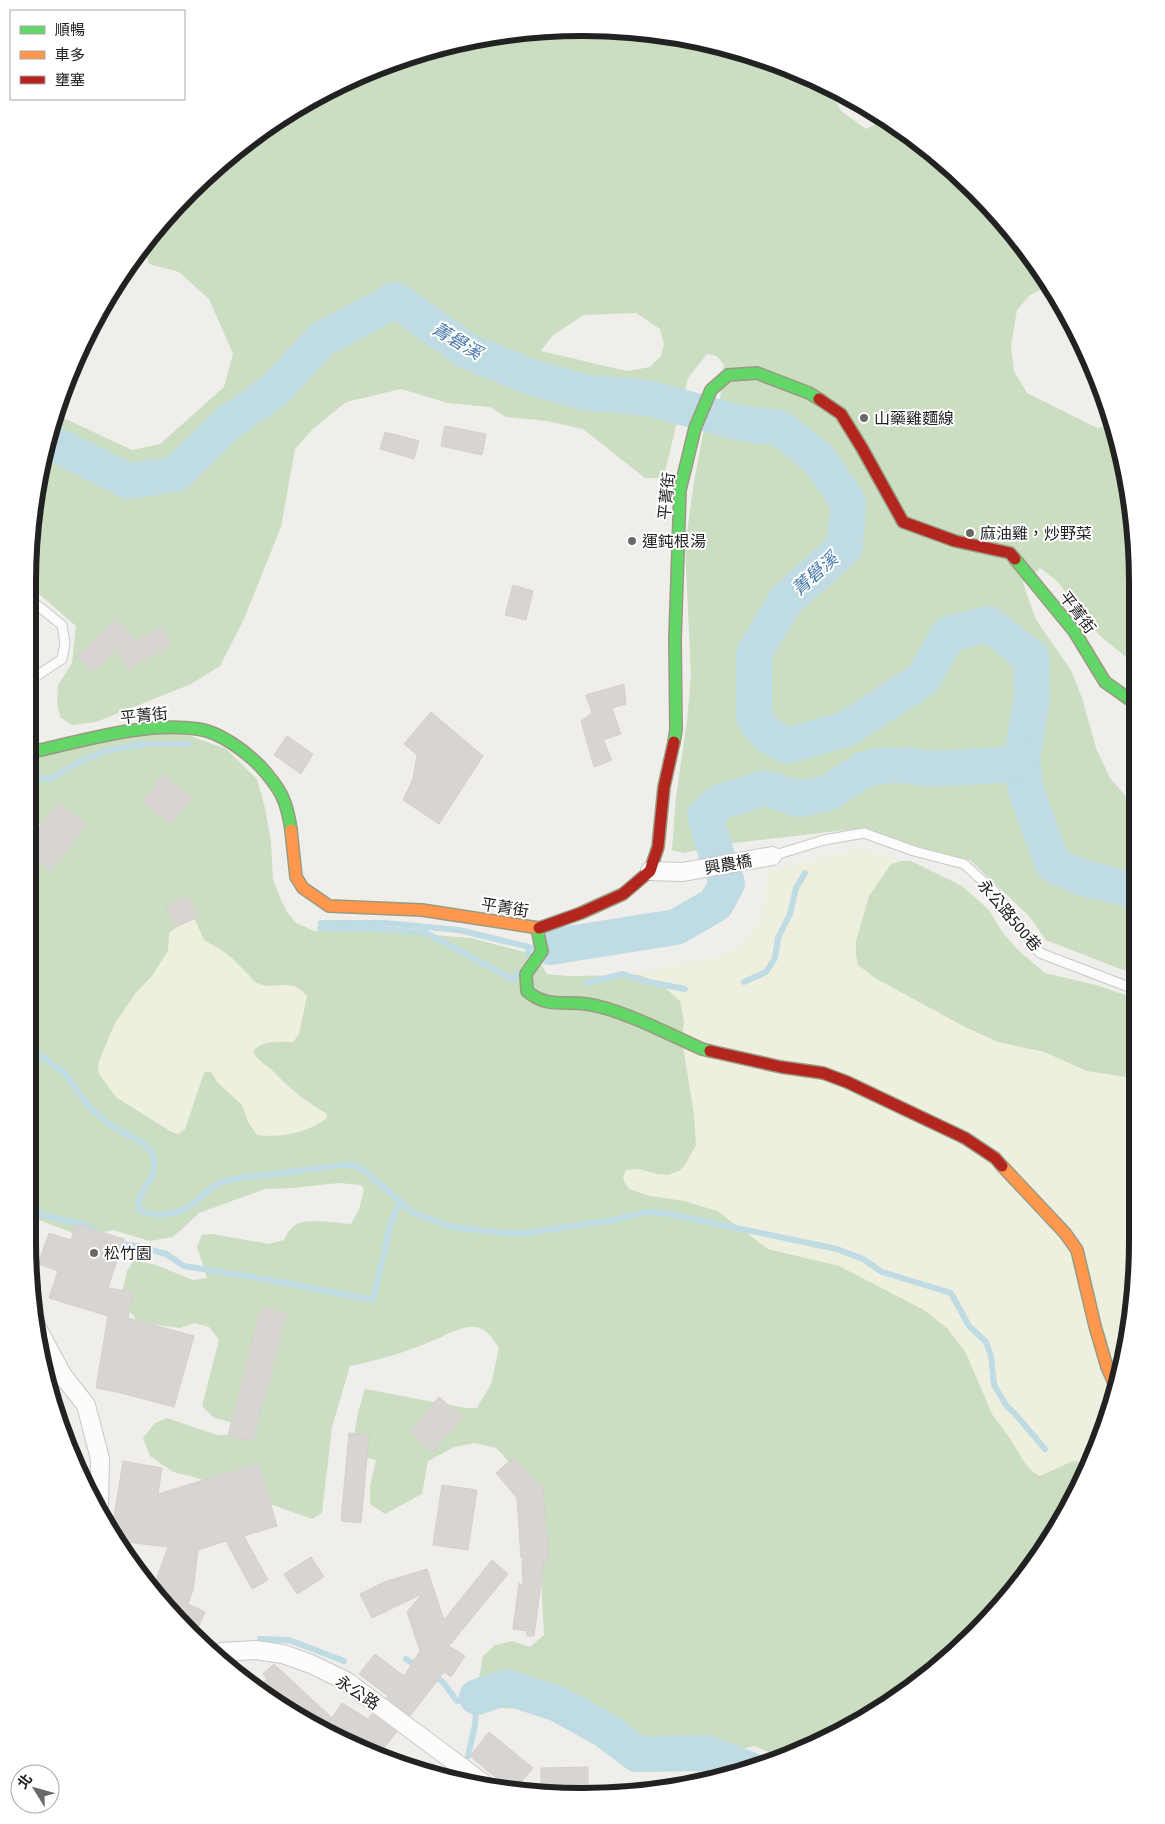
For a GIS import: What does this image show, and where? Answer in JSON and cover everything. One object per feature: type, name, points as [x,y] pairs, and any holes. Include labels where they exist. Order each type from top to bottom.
[{"type":"street","name":"平菁街","points":[[36,751],[109,735],[170,727],[200,729],[220,737],[250,756],[270,777],[284,797],[289,815],[296,877],[303,888],[328,906],[422,910],[537,929],[581,913],[623,894],[650,870],[658,846],[664,787],[676,730],[675,639],[680,490],[694,428],[711,390],[728,375],[757,373],[809,393],[841,414],[903,522],[955,541],[1010,554],[1074,631],[1105,682],[1129,699]]},
{"type":"street","name":"興農橋","points":[[650,870],[684,872],[772,856]]},
{"type":"street","points":[[537,929],[542,951],[526,974],[527,991],[536,999],[560,1004],[585,1004],[610,1009],[702,1049],[781,1067],[823,1072],[964,1138],[995,1158],[1066,1233],[1077,1250],[1095,1326],[1111,1377]]},
{"type":"street","points":[[47,1346],[63,1376],[86,1405],[100,1458],[99,1495]]},
{"type":"street","name":"永公路","points":[[222,1652],[256,1650],[283,1654],[311,1664],[346,1681],[474,1777]]},
{"type":"lane","points":[[36,603],[62,625],[65,643],[62,659],[36,676]]},
{"type":"lane","name":"永公路500巷","points":[[772,856],[824,840],[864,833],[914,851],[964,864],[995,892],[1040,953],[1129,987]]},
{"type":"green space","points":[[582,36],[618,37],[689,47],[758,65],[792,78],[834,98],[841,111],[866,129],[878,123],[886,128],[915,149],[969,196],[1016,250],[1043,288],[1030,295],[1017,310],[1011,346],[1014,371],[1027,393],[1097,428],[1106,426],[1110,441],[1124,511],[1128,547],[1129,659],[1099,635],[1057,581],[1040,568],[1023,583],[1036,620],[1071,670],[1082,698],[1096,748],[1110,778],[1129,800],[1129,971],[1046,940],[1029,916],[970,860],[892,839],[864,828],[734,843],[683,853],[672,850],[676,797],[687,721],[691,675],[685,547],[703,434],[720,399],[724,365],[717,356],[707,354],[688,378],[665,471],[658,478],[645,478],[583,429],[547,421],[506,417],[490,407],[448,403],[401,389],[346,402],[312,430],[295,449],[281,527],[244,619],[220,666],[191,684],[96,722],[72,725],[60,717],[57,702],[58,685],[72,663],[76,626],[36,591],[36,582],[41,511],[47,476],[62,417],[132,450],[160,444],[224,387],[233,354],[209,299],[179,272],[149,264],[147,253],[196,196],[250,149],[279,128],[309,109],[373,78],[407,65],[476,47],[547,37]],"holes":[[[636,313],[660,329],[664,344],[661,356],[650,367],[627,371],[541,351],[552,336],[584,315]]]},
{"type":"green space","points":[[174,730],[226,749],[257,779],[265,808],[271,842],[273,879],[287,912],[296,923],[314,931],[383,931],[471,938],[536,955],[547,974],[568,976],[640,975],[661,984],[680,1001],[684,1021],[682,1040],[694,1114],[696,1145],[685,1165],[679,1171],[668,1175],[639,1169],[626,1170],[623,1177],[625,1183],[629,1189],[650,1196],[685,1201],[717,1211],[768,1249],[839,1266],[924,1310],[947,1328],[966,1353],[992,1414],[1033,1472],[1040,1476],[1073,1461],[1082,1463],[1056,1515],[1016,1574],[969,1628],[943,1652],[886,1696],[856,1715],[772,1753],[754,1746],[725,1753],[692,1752],[656,1742],[596,1717],[558,1718],[536,1711],[494,1707],[479,1678],[483,1656],[495,1645],[512,1641],[530,1647],[544,1635],[538,1524],[517,1470],[496,1448],[475,1443],[454,1447],[428,1461],[422,1494],[385,1514],[370,1504],[370,1486],[376,1460],[351,1454],[358,1413],[365,1389],[466,1408],[477,1408],[491,1384],[499,1348],[489,1334],[482,1329],[474,1327],[464,1328],[403,1352],[350,1366],[332,1427],[322,1513],[312,1519],[194,1477],[173,1472],[150,1456],[143,1438],[155,1423],[167,1418],[217,1435],[228,1435],[253,1441],[286,1314],[261,1308],[231,1422],[214,1418],[202,1406],[219,1340],[209,1327],[195,1323],[180,1328],[137,1320],[120,1300],[127,1271],[134,1260],[156,1265],[193,1280],[207,1278],[197,1247],[202,1235],[212,1234],[269,1244],[284,1240],[292,1227],[304,1222],[351,1224],[359,1209],[364,1190],[361,1185],[339,1183],[265,1189],[199,1213],[172,1237],[150,1241],[113,1230],[83,1237],[36,1219],[36,860],[54,854],[58,819],[36,825],[36,753]],"holes":[[[194,918],[204,940],[223,951],[254,982],[266,986],[294,986],[307,996],[299,1034],[293,1042],[266,1043],[253,1051],[260,1061],[293,1090],[327,1114],[326,1119],[318,1124],[284,1135],[257,1135],[248,1122],[242,1105],[208,1071],[204,1073],[185,1129],[178,1134],[170,1131],[116,1097],[99,1074],[98,1064],[114,1025],[135,994],[152,976],[168,951],[169,933],[176,927]]]},
{"type":"green space","points":[[861,848],[902,861],[891,864],[858,965],[875,978],[998,1042],[1044,1052],[1087,1071],[1129,1077],[1129,1242],[1124,1313],[1110,1383],[1100,1417],[1081,1464],[1040,1476],[1033,1472],[992,1414],[966,1353],[924,1310],[839,1266],[768,1249],[717,1211],[685,1201],[650,1196],[629,1189],[625,1183],[623,1177],[626,1170],[639,1169],[668,1175],[679,1171],[691,1156],[696,1145],[688,1071],[682,1040],[661,984],[640,975],[659,967],[713,958],[739,948],[757,927],[764,903],[768,872]]},
{"type":"green space","points":[[911,861],[962,886],[989,910],[1002,932],[1018,950],[1045,973],[1096,985],[1129,996],[1129,1077],[1087,1071],[1044,1052],[998,1042],[965,1027],[875,978],[858,965],[856,941],[869,896],[891,864]]},
{"type":"green space","points":[[194,918],[204,940],[233,959],[254,982],[266,986],[294,986],[307,996],[299,1034],[293,1042],[258,1046],[257,1059],[274,1072],[299,1097],[327,1114],[326,1119],[318,1124],[288,1134],[271,1137],[257,1135],[236,1099],[217,1082],[212,1073],[204,1073],[184,1129],[178,1134],[116,1097],[99,1074],[98,1064],[114,1025],[135,994],[161,963],[167,951],[169,933],[176,927]]},
{"type":"building","points":[[445,426],[486,434],[482,455],[441,446]]},
{"type":"building","points":[[385,432],[419,441],[414,459],[380,449]]},
{"type":"building","points":[[513,585],[533,591],[526,620],[505,615]]},
{"type":"building","points":[[117,619],[136,640],[162,626],[172,645],[128,669],[117,649],[92,672],[77,656]]},
{"type":"building","points":[[624,684],[626,704],[612,708],[621,734],[603,740],[612,760],[594,767],[581,721],[592,713],[586,695]]},
{"type":"building","points":[[431,712],[483,756],[439,824],[403,800],[413,779],[417,755],[404,744]]},
{"type":"building","points":[[287,736],[313,754],[301,774],[274,755]]},
{"type":"building","points":[[163,775],[192,798],[170,825],[142,802]]},
{"type":"building","points":[[58,802],[87,824],[51,871],[36,860],[36,832]]},
{"type":"building","points":[[188,896],[198,917],[176,927],[166,905]]},
{"type":"building","points":[[76,1224],[124,1239],[108,1288],[133,1292],[128,1318],[194,1336],[174,1407],[96,1388],[108,1316],[49,1298],[58,1271],[38,1264],[49,1233],[71,1240]]},
{"type":"building","points":[[261,1307],[286,1314],[253,1441],[228,1435]]},
{"type":"building","points":[[439,1397],[462,1417],[433,1452],[410,1432]]},
{"type":"building","points":[[349,1433],[369,1435],[361,1523],[341,1521]]},
{"type":"building","points":[[514,1457],[539,1486],[543,1486],[549,1562],[544,1561],[534,1636],[527,1636],[527,1631],[513,1629],[519,1583],[523,1586],[523,1556],[521,1558],[517,1498],[496,1473]]},
{"type":"building","points":[[123,1461],[162,1468],[158,1494],[259,1463],[277,1526],[244,1536],[268,1580],[252,1589],[226,1541],[198,1550],[193,1590],[188,1604],[205,1612],[197,1629],[172,1602],[156,1580],[168,1547],[126,1542],[111,1518],[114,1517]]},
{"type":"building","points":[[442,1485],[477,1490],[468,1550],[433,1545]]},
{"type":"building","points":[[311,1557],[324,1577],[297,1594],[284,1574]]},
{"type":"building","points":[[492,1560],[508,1574],[449,1646],[465,1656],[451,1677],[444,1672],[410,1716],[359,1674],[375,1654],[404,1676],[420,1651],[407,1612],[422,1594],[372,1618],[360,1594],[384,1582],[427,1569],[444,1620]]},
{"type":"building","points":[[274,1664],[332,1718],[342,1703],[368,1719],[372,1714],[397,1732],[382,1750],[373,1746],[309,1715],[279,1696],[262,1684],[267,1679],[263,1674]]},
{"type":"building","points":[[489,1732],[533,1768],[519,1784],[500,1781],[470,1756]]},
{"type":"building","points":[[588,1767],[588,1788],[541,1786],[541,1768]]},
{"type":"waterway","name":"菁礐溪","points":[[54,444],[128,481],[176,474],[227,424],[275,390],[322,339],[396,300],[467,351],[531,377],[583,392],[648,398],[740,423],[780,428],[818,458],[848,502],[845,547],[785,601],[754,654],[754,717],[766,734],[787,746],[846,729],[922,680],[949,634],[988,624],[1031,657],[1032,697],[1022,758],[1026,790],[1053,865],[1083,878],[1129,889]]},
{"type":"waterway","points":[[36,777],[50,779],[79,762],[105,751],[145,744],[188,744]]},
{"type":"waterway","points":[[550,947],[676,927],[716,904],[727,883],[705,815],[720,802],[765,788],[799,799],[828,793],[863,770],[878,766],[907,765],[928,769],[1004,765],[1022,758]]},
{"type":"waterway","points":[[744,982],[766,972],[775,958],[778,938],[790,914],[796,888],[805,873]]},
{"type":"waterway","points":[[321,923],[385,923],[459,930],[529,947],[528,954]]},
{"type":"waterway","points":[[320,928],[383,929],[426,933],[514,980],[517,973]]},
{"type":"waterway","points":[[586,983],[623,974],[644,981],[685,989]]},
{"type":"waterway","points":[[36,1053],[64,1072],[89,1107],[109,1124],[144,1144],[152,1152],[154,1173],[140,1196],[138,1209],[152,1214],[173,1213],[187,1208],[216,1185],[226,1181],[354,1165],[364,1170],[413,1213],[452,1227],[501,1233],[526,1233],[614,1220],[647,1212],[670,1214],[837,1249],[863,1259],[882,1272],[951,1293],[969,1326],[986,1342],[991,1356],[994,1385],[1006,1405],[1045,1449]]},
{"type":"waterway","points":[[373,1300],[391,1222],[400,1202]]},
{"type":"waterway","points":[[36,1208],[43,1215],[86,1225],[98,1233]]},
{"type":"waterway","points":[[116,1243],[137,1246],[166,1254],[184,1266],[368,1299]]},
{"type":"waterway","points":[[260,1639],[289,1640],[344,1661]]},
{"type":"waterway","points":[[406,1659],[420,1668]]},
{"type":"waterway","points":[[432,1675],[443,1682],[457,1701],[477,1697],[475,1725],[468,1756]]},
{"type":"waterway","points":[[477,1697],[506,1687],[558,1704],[605,1730],[637,1754],[706,1753],[738,1765]]},
{"type":"traffic: fast","points":[[674,742],[676,730],[675,639],[680,490],[695,428],[711,390],[728,375],[757,373],[809,393],[819,399]]},
{"type":"traffic: fast","points":[[1015,559],[1074,631],[1105,682],[1129,699]]},
{"type":"traffic: fast","points":[[36,751],[136,730],[178,727],[206,731],[240,748],[267,774],[282,795],[291,830]]},
{"type":"traffic: fast","points":[[537,929],[542,951],[526,974],[527,991],[534,996],[548,1002],[586,1004],[615,1011],[710,1051]]},
{"type":"traffic: slow","points":[[291,830],[296,877],[303,888],[329,906],[422,910],[539,928]]},
{"type":"traffic: slow","points":[[1002,1166],[1065,1233],[1077,1250],[1095,1326],[1111,1377]]},
{"type":"traffic: jam","points":[[819,399],[841,414],[903,522],[955,541],[1010,553],[1015,559]]},
{"type":"traffic: jam","points":[[539,928],[581,913],[623,894],[650,871],[658,847],[664,787],[674,742]]},
{"type":"traffic: jam","points":[[710,1051],[781,1067],[823,1073],[847,1082],[965,1138],[995,1158],[1002,1166]]},
{"type":"place","name":"山藥雞麵線","points":[[864,418]]},
{"type":"place","name":"麻油雞，炒野菜","points":[[970,533]]},
{"type":"place","name":"運鈍根湯","points":[[632,541]]},
{"type":"place","name":"松竹園","points":[[94,1253]]}]
